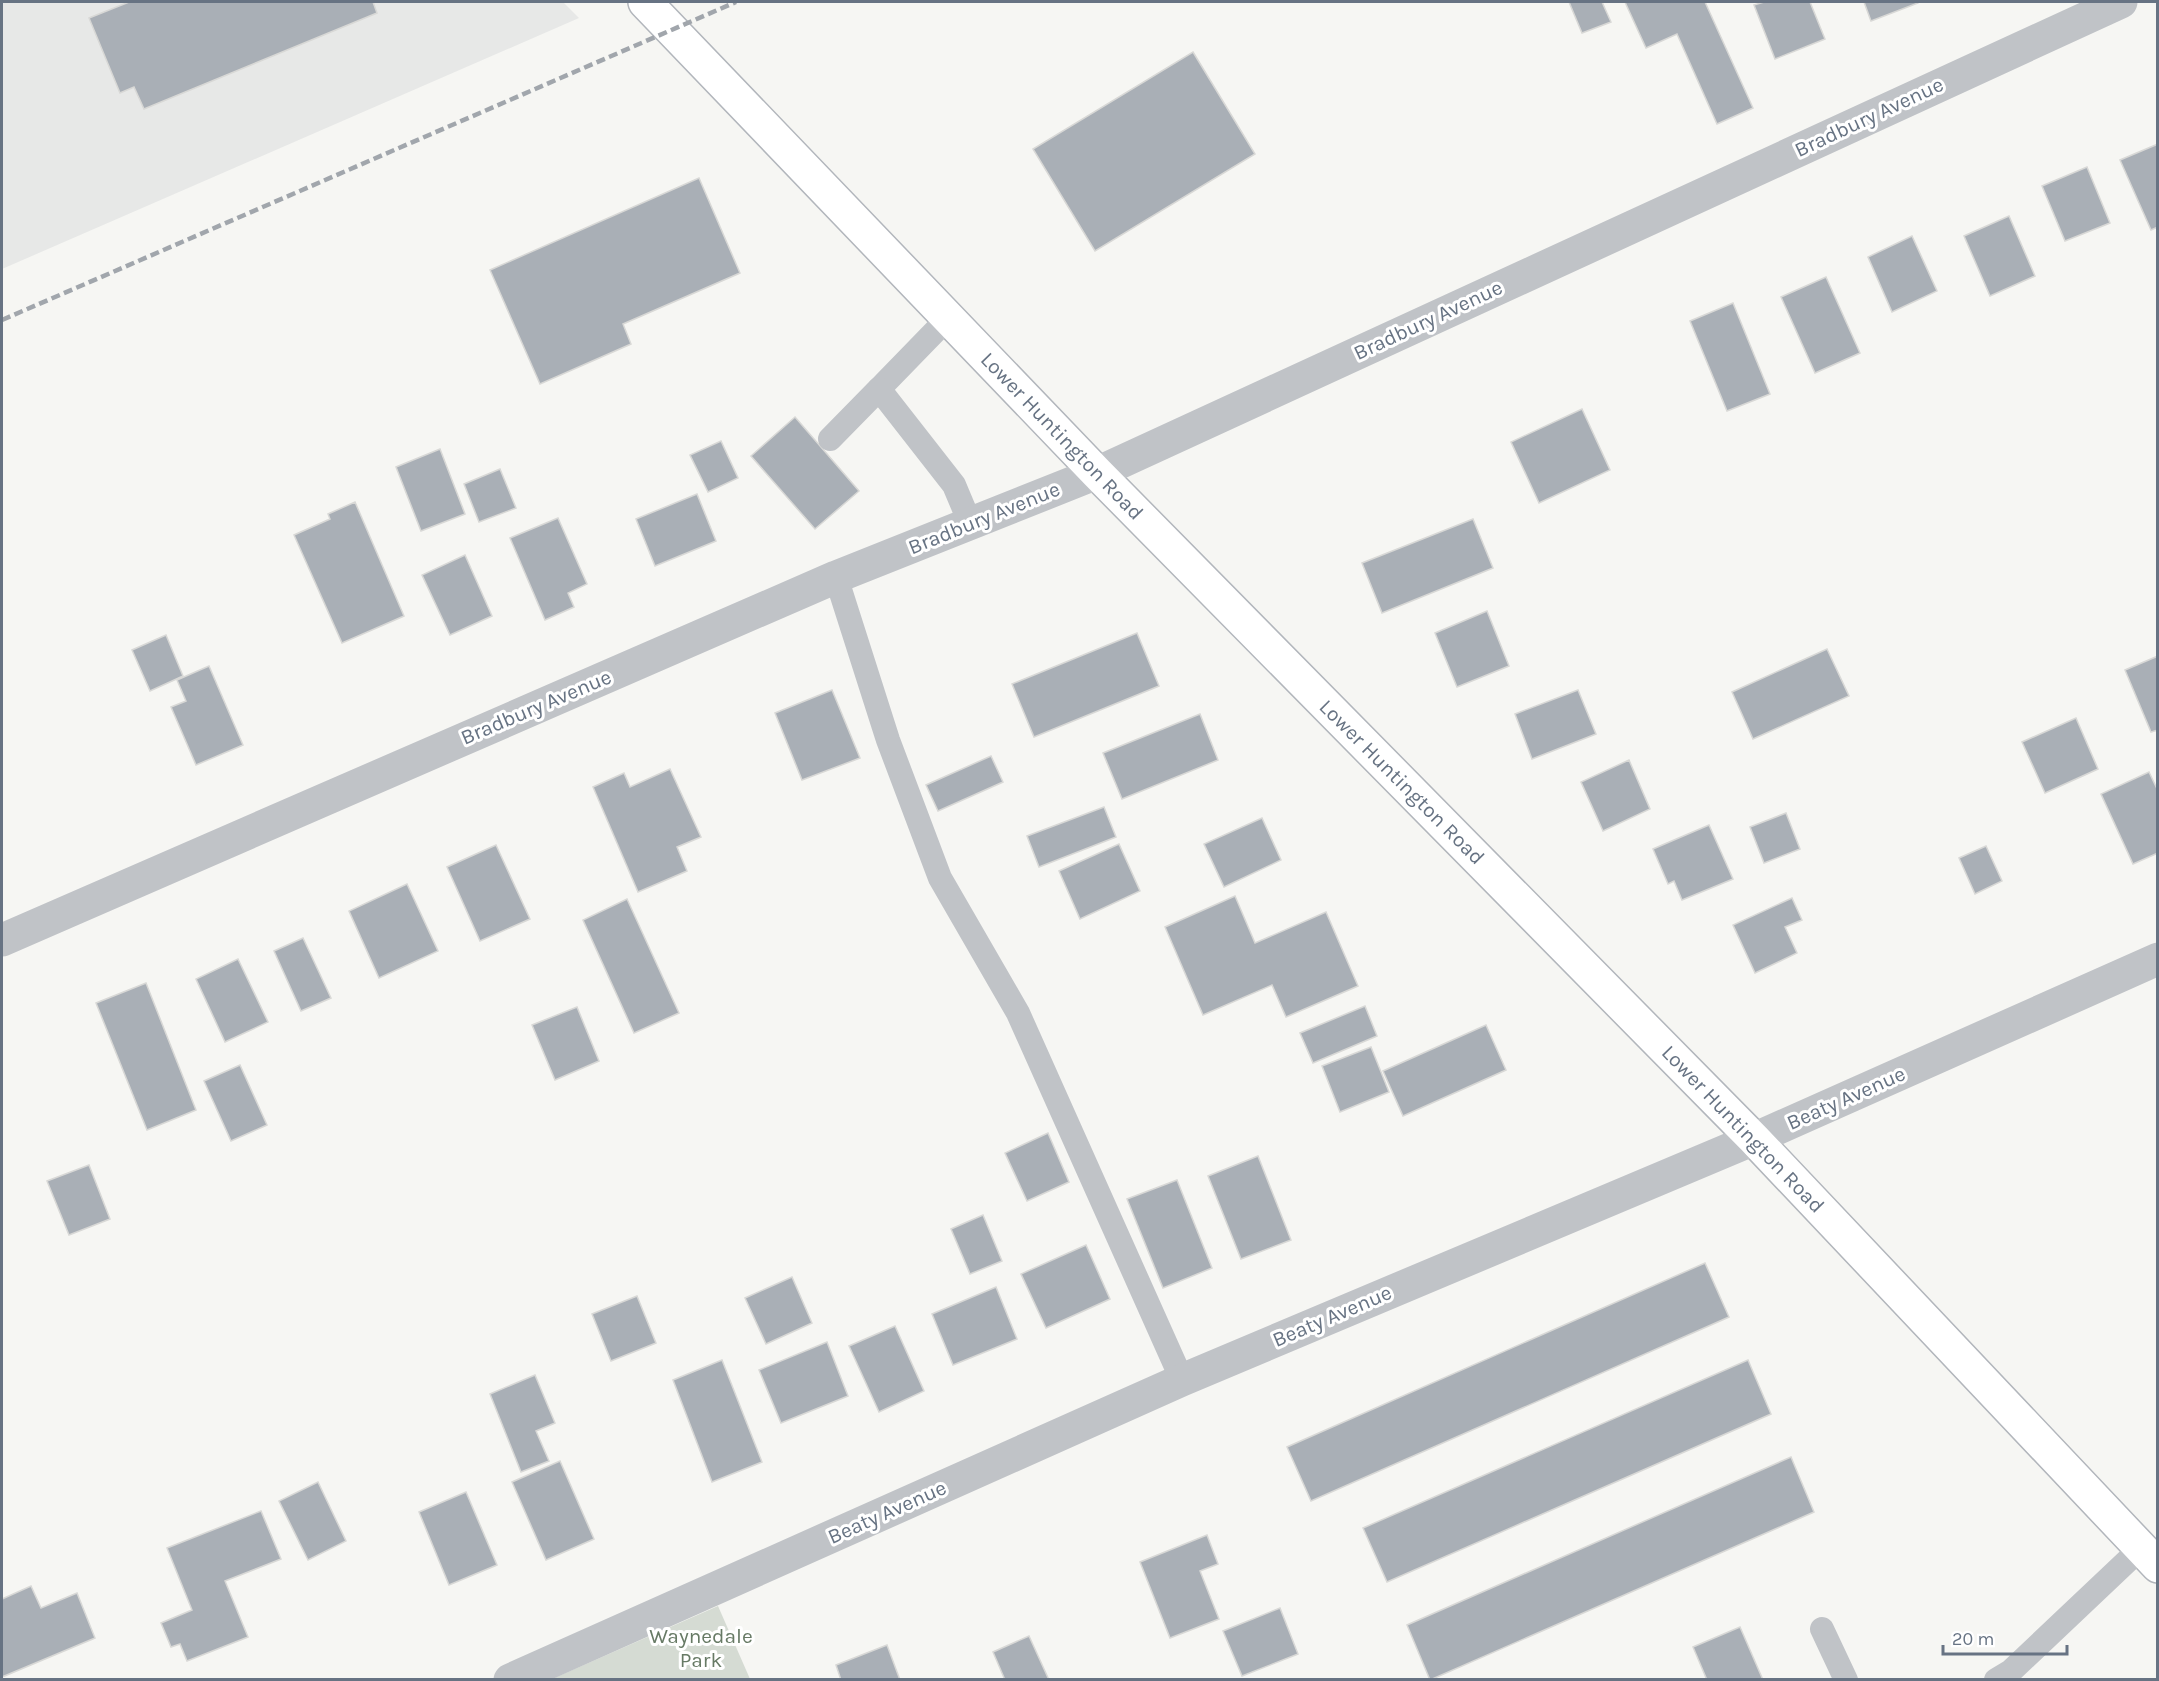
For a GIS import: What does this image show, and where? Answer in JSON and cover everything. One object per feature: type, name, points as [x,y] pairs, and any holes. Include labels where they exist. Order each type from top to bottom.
[{"type":"main road","name":"Lower Huntington Road","points":[[645,2],[1097,473],[1754,1139],[2149,1557]]},
{"type":"street","name":"Bradbury Avenue","points":[[2,940],[836,577],[1097,473],[2121,2]]},
{"type":"street","name":"Beaty Avenue","points":[[510,1680],[1182,1380],[1754,1139],[2157,959]]},
{"type":"lane","points":[[830,439],[948,318]]},
{"type":"lane","points":[[879,389],[954,485],[970,523]]},
{"type":"lane","points":[[836,577],[888,740],[940,878],[1018,1013],[1182,1380]]},
{"type":"lane","points":[[1996,1680],[2011,1671],[2149,1557]]},
{"type":"lane","points":[[1822,1629],[1846,1680]]},
{"type":"shaded area","points":[[2,2],[563,2],[579,18],[2,269]]},
{"type":"green space","name":"Waynedale Park","points":[[718,1606],[750,1679],[552,1679]]},
{"type":"building","points":[[129,2],[373,2],[377,13],[144,109],[134,87],[120,93],[89,18]]},
{"type":"building","points":[[1569,2],[1602,2],[1611,22],[1582,33]]},
{"type":"building","points":[[1625,2],[1705,2],[1753,108],[1717,124],[1677,34],[1646,48]]},
{"type":"building","points":[[1764,2],[1810,2],[1825,39],[1775,59],[1754,5]]},
{"type":"building","points":[[1864,2],[1918,2],[1918,3],[1871,21]]},
{"type":"building","points":[[1193,52],[1255,154],[1095,251],[1033,149]]},
{"type":"building","points":[[2158,144],[2158,227],[2151,230],[2120,160]]},
{"type":"building","points":[[2087,167],[2110,223],[2065,241],[2042,186]]},
{"type":"building","points":[[699,178],[740,273],[623,324],[631,344],[540,384],[490,270]]},
{"type":"building","points":[[2009,216],[2035,276],[1990,296],[1964,236]]},
{"type":"building","points":[[1912,236],[1937,291],[1892,312],[1868,257]]},
{"type":"building","points":[[1826,277],[1860,353],[1815,373],[1781,297]]},
{"type":"building","points":[[1733,303],[1770,394],[1727,411],[1690,321]]},
{"type":"building","points":[[1582,409],[1610,470],[1539,503],[1511,442]]},
{"type":"building","points":[[795,417],[859,491],[815,529],[751,456]]},
{"type":"building","points":[[721,441],[738,478],[708,492],[690,455]]},
{"type":"building","points":[[440,449],[465,514],[421,531],[396,467]]},
{"type":"building","points":[[500,469],[516,508],[479,522],[464,484]]},
{"type":"building","points":[[697,494],[716,541],[655,566],[636,519]]},
{"type":"building","points":[[355,502],[404,616],[342,643],[294,535],[330,519],[328,514]]},
{"type":"building","points":[[558,518],[587,584],[568,593],[574,607],[545,620],[510,538]]},
{"type":"building","points":[[1473,519],[1493,568],[1382,613],[1362,563]]},
{"type":"building","points":[[465,555],[492,616],[450,635],[422,575]]},
{"type":"building","points":[[1487,611],[1509,666],[1457,687],[1435,633]]},
{"type":"building","points":[[1137,633],[1159,686],[1034,737],[1012,684]]},
{"type":"building","points":[[166,635],[183,676],[150,691],[132,650]]},
{"type":"building","points":[[1827,649],[1849,696],[1753,739],[1732,692]]},
{"type":"building","points":[[2158,656],[2158,730],[2151,732],[2125,670]]},
{"type":"building","points":[[209,666],[243,745],[196,765],[171,707],[186,701],[177,680]]},
{"type":"building","points":[[832,690],[860,758],[802,780],[775,713]]},
{"type":"building","points":[[1578,690],[1596,734],[1532,759],[1515,714]]},
{"type":"building","points":[[1200,714],[1218,760],[1122,799],[1103,753]]},
{"type":"building","points":[[2076,718],[2098,769],[2045,793],[2022,742]]},
{"type":"building","points":[[991,756],[1003,782],[938,811],[926,785]]},
{"type":"building","points":[[1629,760],[1650,809],[1603,831],[1581,782]]},
{"type":"building","points":[[670,769],[701,837],[677,847],[687,871],[638,892],[593,787],[624,773],[630,787]]},
{"type":"building","points":[[2149,772],[2158,791],[2158,853],[2133,864],[2101,794]]},
{"type":"building","points":[[1104,807],[1116,837],[1039,867],[1027,836]]},
{"type":"building","points":[[1786,813],[1800,849],[1764,863],[1750,827]]},
{"type":"building","points":[[1262,818],[1281,860],[1224,887],[1204,844]]},
{"type":"building","points":[[1709,825],[1733,879],[1682,900],[1674,881],[1668,884],[1653,849]]},
{"type":"building","points":[[1119,844],[1140,891],[1080,919],[1059,871]]},
{"type":"building","points":[[496,845],[530,919],[480,941],[447,867]]},
{"type":"building","points":[[1986,846],[2002,881],[1975,894],[1959,858]]},
{"type":"building","points":[[407,884],[438,951],[379,978],[349,911]]},
{"type":"building","points":[[1235,896],[1255,943],[1326,912],[1358,986],[1286,1017],[1272,985],[1203,1015],[1165,927]]},
{"type":"building","points":[[1792,898],[1802,920],[1785,927],[1797,953],[1755,973],[1733,925]]},
{"type":"building","points":[[627,899],[679,1013],[634,1033],[583,920]]},
{"type":"building","points":[[303,938],[331,998],[301,1011],[274,951]]},
{"type":"building","points":[[238,959],[268,1022],[225,1042],[196,979]]},
{"type":"building","points":[[146,983],[196,1110],[147,1130],[96,1003]]},
{"type":"building","points":[[1365,1006],[1377,1036],[1313,1063],[1300,1033]]},
{"type":"building","points":[[577,1007],[599,1061],[555,1080],[532,1025]]},
{"type":"building","points":[[1486,1025],[1506,1070],[1403,1116],[1383,1071]]},
{"type":"building","points":[[1371,1047],[1389,1092],[1340,1112],[1322,1066]]},
{"type":"building","points":[[240,1065],[267,1125],[231,1141],[204,1081]]},
{"type":"building","points":[[1048,1133],[1069,1182],[1027,1201],[1005,1153]]},
{"type":"building","points":[[1258,1156],[1291,1240],[1241,1259],[1208,1176]]},
{"type":"building","points":[[89,1165],[110,1219],[69,1235],[47,1181]]},
{"type":"building","points":[[1177,1180],[1212,1268],[1163,1288],[1127,1199]]},
{"type":"building","points":[[983,1215],[1002,1261],[970,1274],[951,1229]]},
{"type":"building","points":[[1086,1245],[1110,1299],[1046,1328],[1021,1274]]},
{"type":"building","points":[[1705,1263],[1729,1317],[1311,1501],[1287,1447]]},
{"type":"building","points":[[792,1277],[812,1323],[766,1344],[745,1298]]},
{"type":"building","points":[[996,1287],[1017,1339],[953,1365],[932,1314]]},
{"type":"building","points":[[637,1296],[656,1343],[611,1361],[592,1314]]},
{"type":"building","points":[[895,1326],[924,1391],[879,1412],[849,1346]]},
{"type":"building","points":[[827,1342],[848,1396],[781,1423],[759,1370]]},
{"type":"building","points":[[722,1360],[762,1462],[712,1482],[673,1380]]},
{"type":"building","points":[[1748,1360],[1771,1414],[1387,1582],[1363,1528]]},
{"type":"building","points":[[535,1375],[555,1423],[536,1431],[549,1461],[521,1472],[490,1394]]},
{"type":"building","points":[[1791,1457],[1814,1512],[1430,1680],[1407,1625]]},
{"type":"building","points":[[560,1461],[594,1539],[546,1560],[512,1482]]},
{"type":"building","points":[[318,1482],[346,1541],[308,1560],[279,1501]]},
{"type":"building","points":[[466,1492],[497,1565],[449,1585],[419,1512]]},
{"type":"building","points":[[261,1511],[281,1559],[225,1581],[248,1637],[187,1661],[180,1644],[171,1647],[161,1623],[192,1610],[167,1548]]},
{"type":"building","points":[[1207,1535],[1218,1564],[1200,1571],[1219,1619],[1170,1638],[1140,1562]]},
{"type":"building","points":[[31,1586],[41,1608],[77,1593],[95,1638],[2,1677],[2,1599]]},
{"type":"building","points":[[1280,1608],[1298,1654],[1242,1676],[1223,1631]]},
{"type":"building","points":[[1740,1627],[1763,1680],[1707,1680],[1693,1647]]},
{"type":"building","points":[[1029,1636],[1049,1680],[1005,1680],[993,1652]]},
{"type":"building","points":[[887,1645],[900,1680],[841,1680],[836,1665]]},
{"type":"railway","points":[[2,320],[736,2]]}]
